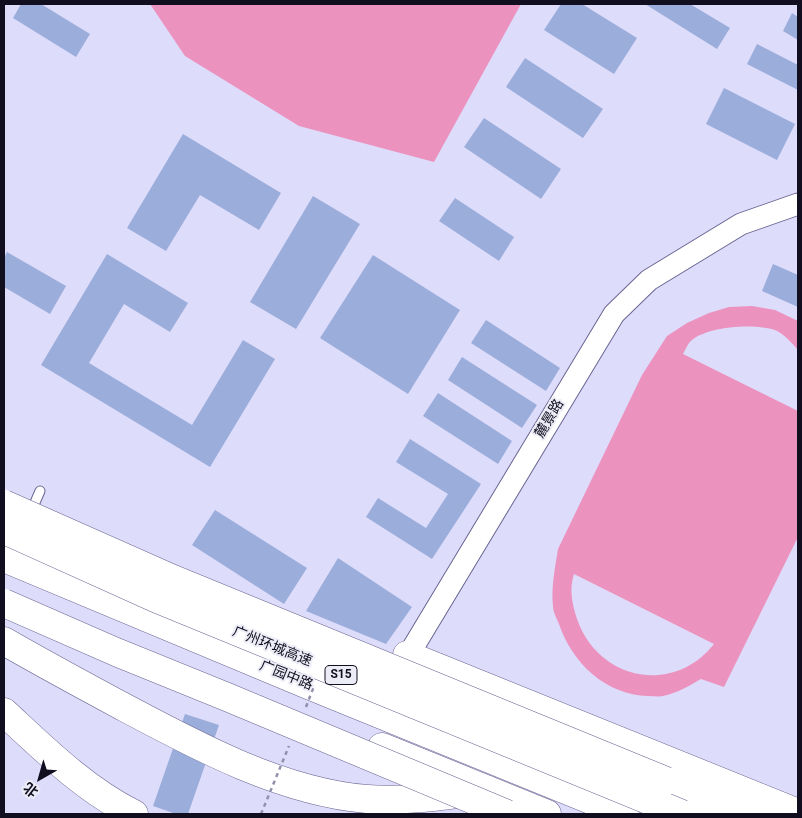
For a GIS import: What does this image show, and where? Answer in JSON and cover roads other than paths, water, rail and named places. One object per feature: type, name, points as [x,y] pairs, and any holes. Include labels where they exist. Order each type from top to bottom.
[{"type":"main road","points":[[4,504],[173,579],[749,814]]},
{"type":"main road","points":[[13,540],[71,553],[708,814]]},
{"type":"main road","name":"广园中路","points":[[13,540],[379,714],[625,814]]},
{"type":"main road","name":"广州环城高速","points":[[13,540],[682,814]]},
{"type":"main road","points":[[4,591],[547,814]]},
{"type":"main road","points":[[4,599],[37,606]]},
{"type":"main road","points":[[4,603],[116,652],[508,814]]},
{"type":"main road","points":[[4,641],[180,738],[280,779],[323,792],[366,798],[408,799],[488,790]]},
{"type":"main road","points":[[407,655],[798,813]]},
{"type":"main road","points":[[4,712],[68,771],[96,792],[134,814]]},
{"type":"main road","points":[[604,770],[648,814]]},
{"type":"main road","points":[[488,790],[508,814]]},
{"type":"street","name":"麓景路","points":[[379,714],[407,655],[614,314],[648,280],[741,224],[798,204]]},
{"type":"lane","points":[[13,540],[40,491]]}]
